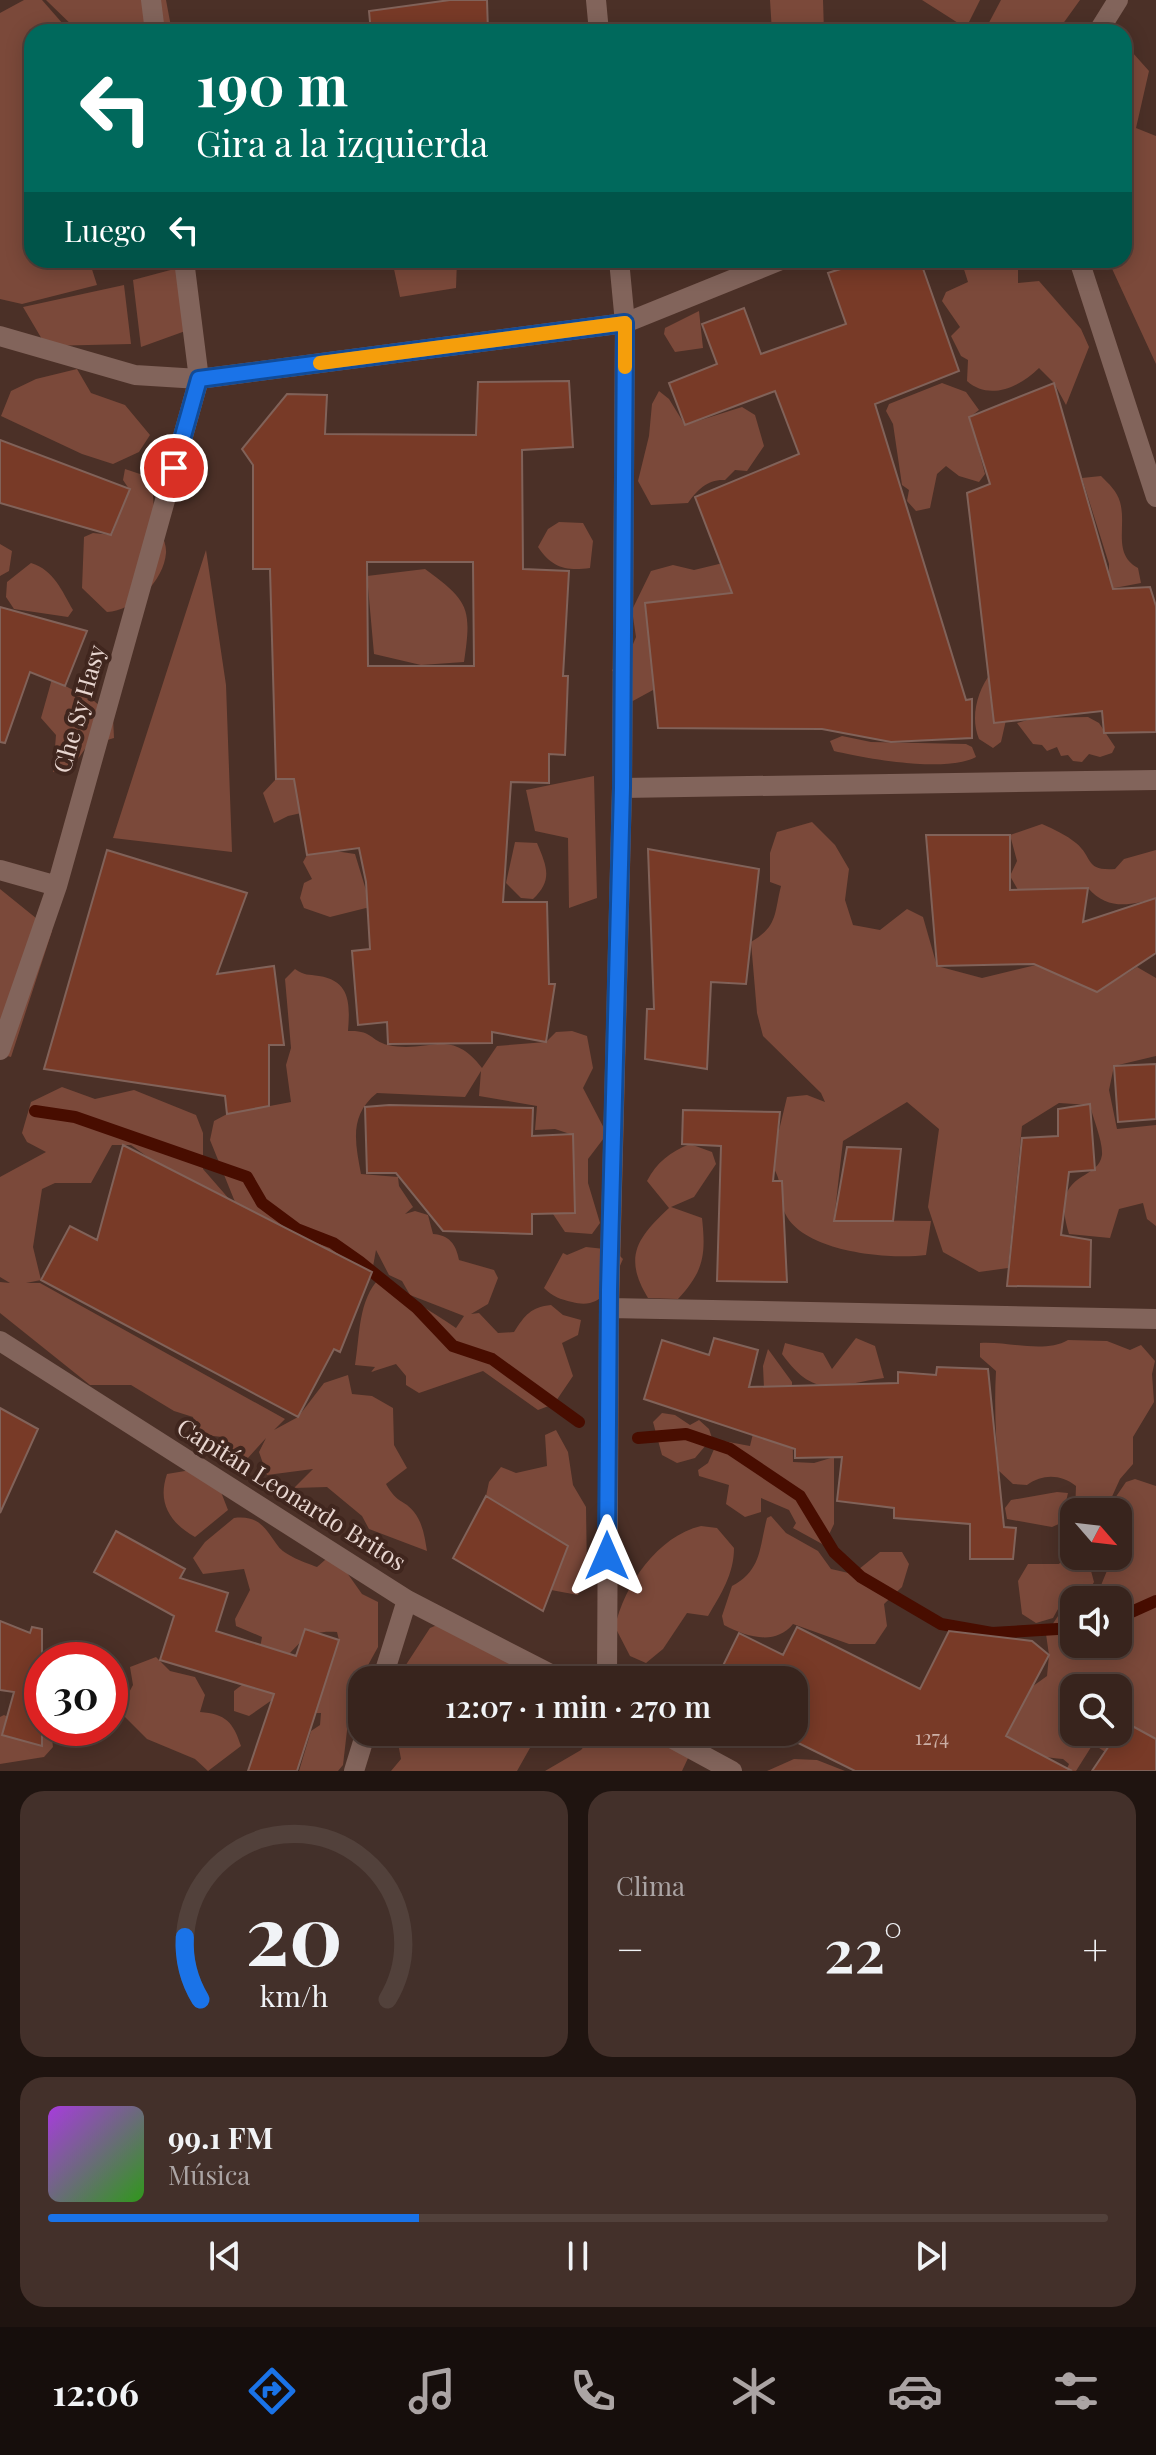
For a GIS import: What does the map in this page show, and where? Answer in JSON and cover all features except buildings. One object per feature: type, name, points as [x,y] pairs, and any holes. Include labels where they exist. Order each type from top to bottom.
[{"type":"street","points":[[151,0],[154,24]]},
{"type":"street","points":[[596,0],[598,24]]},
{"type":"street","points":[[1103,24],[1118,0]]},
{"type":"street","points":[[185,268],[199,379]]},
{"type":"street","points":[[607,1666],[609,1308],[622,788],[625,323],[620,268]]},
{"type":"street","points":[[0,336],[135,375],[199,379],[625,323],[761,268]]},
{"type":"street","points":[[1082,268],[1156,497]]},
{"type":"street","name":"Che Sy Hasy","points":[[0,1050],[57,886],[199,379]]},
{"type":"street","points":[[622,788],[1156,780]]},
{"type":"street","points":[[0,870],[57,886]]},
{"type":"street","points":[[609,1308],[1156,1319]]},
{"type":"street","name":"Capitán Leonardo Britos","points":[[0,1341],[407,1600],[535,1666]]},
{"type":"street","points":[[386,1666],[407,1600]]},
{"type":"street","points":[[354,1771],[362,1746]]},
{"type":"street","points":[[686,1746],[732,1771]]},
{"type":"shaded area","points":[[24,0],[42,0],[63,24],[24,24],[24,268],[92,268],[97,285],[22,304],[0,299],[0,13]]},
{"type":"shaded area","points":[[46,0],[166,0],[170,24],[71,24]]},
{"type":"shaded area","points":[[770,0],[823,0],[824,24],[772,24]]},
{"type":"shaded area","points":[[922,0],[980,0],[968,24],[960,24]]},
{"type":"shaded area","points":[[1001,0],[1080,0],[1063,24],[988,24]]},
{"type":"shaded area","points":[[1132,52],[1149,71],[1136,128],[1156,136],[1156,364],[1112,268],[1132,268]]},
{"type":"shaded area","points":[[178,268],[191,268],[202,325],[141,347],[133,280]]},
{"type":"shaded area","points":[[394,268],[457,268],[456,288],[400,297]]},
{"type":"shaded area","points":[[964,268],[1018,268],[1018,283],[1039,281],[1081,329],[1089,347],[1066,405],[1054,383],[1039,368],[1014,386],[994,391],[976,387],[967,381],[968,360],[961,356],[951,336],[960,327],[942,301],[946,292],[968,282]]},
{"type":"shaded area","points":[[124,285],[131,344],[46,346],[23,307]]},
{"type":"shaded area","points":[[699,311],[703,348],[675,352],[664,334],[665,328]]},
{"type":"shaded area","points":[[77,369],[91,393],[125,405],[150,435],[139,452],[113,464],[82,454],[1,416],[11,391],[36,379]]},
{"type":"shaded area","points":[[942,383],[966,392],[979,410],[970,417],[985,474],[979,482],[959,476],[946,466],[937,474],[930,508],[916,511],[907,501],[909,490],[902,485],[893,424],[886,411],[889,404]]},
{"type":"shaded area","points":[[659,391],[669,399],[685,425],[742,407],[755,415],[764,446],[747,471],[735,470],[725,480],[708,483],[688,503],[651,505],[638,481],[649,436],[652,404]]},
{"type":"shaded area","points":[[125,469],[152,478],[155,516],[166,553],[160,573],[146,592],[127,606],[107,612],[82,588],[84,537],[93,533],[112,535],[129,489],[123,480]]},
{"type":"shaded area","points":[[1101,476],[1119,498],[1125,555],[1138,568],[1141,583],[1109,589],[1101,577],[1109,574],[1109,564],[1082,478]]},
{"type":"shaded area","points":[[559,522],[583,523],[593,541],[590,568],[574,569],[554,564],[538,547],[548,529]]},
{"type":"shaded area","points":[[0,544],[12,551],[9,571],[0,576]]},
{"type":"shaded area","points":[[206,550],[226,685],[232,852],[113,838]]},
{"type":"shaded area","points":[[31,563],[46,571],[56,582],[73,610],[68,617],[14,609],[6,597],[7,582]]},
{"type":"shaded area","points":[[719,564],[733,566],[744,591],[645,604],[652,643],[653,690],[631,702],[612,670],[628,656],[636,637],[632,610],[651,571],[673,565],[694,570]]},
{"type":"shaded area","points":[[425,569],[451,589],[464,607],[467,629],[464,662],[421,665],[374,654],[367,576]]},
{"type":"shaded area","points":[[991,673],[1006,720],[1001,742],[993,748],[979,739],[975,722],[979,696]]},
{"type":"shaded area","points":[[52,679],[94,701],[113,717],[114,738],[87,746],[73,766],[53,772],[56,735],[41,718]]},
{"type":"shaded area","points":[[1088,717],[1099,723],[1115,747],[1112,753],[1100,757],[1089,754],[1082,762],[1073,761],[1068,755],[1061,756],[1057,747],[1047,751],[1042,745],[1033,744],[1017,723],[1034,718]]},
{"type":"shaded area","points":[[842,736],[871,742],[966,744],[972,747],[976,757],[946,764],[866,758],[834,751],[830,741]]},
{"type":"shaded area","points":[[594,776],[597,898],[569,908],[568,838],[535,831],[526,790]]},
{"type":"shaded area","points":[[276,779],[312,780],[354,801],[288,816],[274,823],[263,793]]},
{"type":"shaded area","points":[[812,822],[835,845],[849,869],[845,900],[853,925],[880,930],[907,909],[923,917],[937,966],[982,978],[1036,965],[1097,992],[1137,967],[1156,978],[1156,1056],[1114,1066],[1109,1090],[1117,1129],[1156,1125],[1156,1226],[1147,1219],[1143,1203],[1119,1209],[1110,1238],[1069,1234],[1065,1198],[1076,1181],[1099,1164],[1102,1149],[1090,1105],[1059,1103],[1022,1126],[1008,1268],[979,1272],[943,1252],[928,1207],[939,1129],[907,1102],[843,1141],[834,1220],[931,1221],[926,1255],[890,1256],[847,1250],[808,1236],[793,1225],[784,1211],[778,1178],[771,1164],[787,1097],[807,1095],[825,1102],[821,1093],[763,1036],[757,1013],[751,942],[771,925],[776,912],[781,886],[770,882],[770,853],[777,832]]},
{"type":"shaded area","points":[[1042,824],[1076,843],[1098,868],[1115,869],[1124,859],[1156,850],[1156,898],[1119,904],[1103,900],[1088,888],[1018,890],[1010,876],[1017,861],[1010,835]]},
{"type":"shaded area","points":[[515,842],[537,843],[543,859],[546,879],[533,899],[521,898],[506,883]]},
{"type":"shaded area","points":[[335,851],[355,854],[372,910],[366,908],[330,917],[304,908],[300,898],[304,883],[312,879],[303,862],[307,855]]},
{"type":"shaded area","points":[[0,889],[52,931],[11,1057],[0,1054]]},
{"type":"shaded area","points":[[295,969],[330,979],[343,989],[348,1003],[348,1031],[362,1032],[388,1045],[438,1044],[460,1048],[482,1068],[497,1046],[546,1042],[556,1032],[572,1031],[587,1036],[593,1068],[583,1088],[607,1134],[588,1159],[588,1183],[600,1223],[592,1234],[565,1232],[553,1214],[574,1213],[573,1135],[555,1129],[535,1130],[537,1106],[479,1096],[481,1071],[465,1097],[377,1093],[362,1110],[356,1130],[361,1174],[398,1177],[399,1186],[413,1207],[405,1214],[415,1211],[428,1215],[433,1234],[451,1241],[459,1260],[494,1270],[498,1278],[488,1304],[471,1314],[479,1313],[498,1333],[514,1332],[529,1313],[544,1306],[551,1305],[563,1315],[581,1320],[578,1335],[562,1343],[573,1376],[554,1404],[538,1410],[483,1371],[419,1393],[406,1385],[406,1376],[396,1364],[371,1372],[375,1367],[355,1365],[364,1307],[380,1278],[456,1328],[464,1316],[410,1295],[402,1281],[389,1275],[376,1250],[372,1272],[235,1202],[210,1140],[214,1121],[227,1114],[291,1102],[286,1065],[291,1048],[285,979]]},
{"type":"shaded area","points":[[62,1087],[95,1099],[134,1090],[196,1115],[203,1133],[203,1169],[230,1200],[152,1160],[131,1145],[112,1145],[91,1183],[55,1183],[42,1189],[33,1247],[41,1280],[26,1283],[40,1283],[285,1419],[274,1430],[298,1417],[324,1383],[348,1375],[352,1394],[372,1396],[393,1408],[394,1445],[407,1468],[386,1484],[417,1516],[427,1551],[369,1529],[362,1516],[327,1487],[294,1488],[313,1469],[267,1475],[259,1452],[266,1438],[247,1459],[223,1456],[222,1437],[196,1434],[193,1417],[174,1411],[131,1385],[90,1385],[0,1313],[0,1282],[10,1283],[0,1277],[0,1177],[46,1152],[27,1142],[22,1133],[31,1102]]},
{"type":"shaded area","points":[[690,1144],[712,1152],[716,1164],[694,1197],[671,1207],[702,1218],[704,1242],[701,1262],[693,1280],[678,1299],[648,1298],[636,1271],[637,1249],[649,1229],[669,1208],[647,1181],[665,1158]]},
{"type":"shaded area","points":[[586,1247],[614,1250],[623,1259],[605,1293],[599,1299],[583,1304],[550,1294],[544,1288],[563,1253],[567,1255]]},
{"type":"shaded area","points":[[856,1338],[875,1346],[884,1378],[838,1386],[816,1384],[794,1369],[782,1354],[785,1343],[823,1353],[832,1369]]},
{"type":"shaded area","points":[[1068,1340],[1107,1341],[1130,1350],[1141,1345],[1155,1361],[1152,1374],[1154,1402],[1133,1437],[1133,1464],[1120,1479],[1111,1498],[1076,1498],[1076,1486],[1058,1478],[1045,1477],[1027,1485],[1013,1484],[998,1470],[996,1371],[980,1357],[980,1343],[1037,1347]]},
{"type":"shaded area","points":[[768,1349],[792,1382],[793,1462],[814,1463],[834,1457],[834,1524],[824,1545],[793,1528],[796,1523],[789,1510],[761,1498],[761,1512],[745,1517],[726,1504],[729,1485],[699,1476],[698,1470],[708,1463],[718,1440],[750,1446],[764,1388],[763,1366]]},
{"type":"shaded area","points":[[662,1413],[675,1415],[690,1425],[699,1420],[709,1429],[712,1438],[695,1458],[677,1463],[662,1455],[653,1422]]},
{"type":"shaded area","points":[[556,1430],[568,1452],[573,1485],[586,1507],[587,1572],[578,1595],[551,1590],[568,1546],[486,1496],[489,1482],[501,1467],[516,1473],[547,1466],[545,1435]]},
{"type":"shaded area","points":[[191,1470],[221,1492],[228,1510],[195,1537],[173,1519],[164,1494],[167,1474]]},
{"type":"shaded area","points":[[1135,1479],[1156,1486],[1156,1739],[1132,1726],[1132,1674],[1060,1674],[1060,1746],[1092,1746],[1076,1771],[1066,1771],[1069,1764],[1063,1759],[1015,1747],[994,1729],[1022,1694],[1047,1676],[1049,1655],[1046,1634],[1060,1613],[1060,1658],[1132,1658],[1132,1586],[1101,1586],[1107,1570],[1132,1570],[1132,1498],[1115,1498],[1126,1482]]},
{"type":"shaded area","points":[[1068,1493],[1067,1498],[1060,1498],[1060,1523],[1052,1527],[1007,1519],[1005,1508],[1011,1500]]},
{"type":"shaded area","points":[[771,1516],[786,1533],[818,1551],[831,1569],[853,1574],[880,1552],[902,1552],[909,1564],[902,1587],[884,1604],[887,1626],[875,1644],[849,1644],[793,1624],[786,1631],[769,1637],[751,1636],[724,1625],[722,1616],[732,1586],[742,1580],[754,1565],[767,1518]]},
{"type":"shaded area","points":[[234,1518],[250,1519],[265,1528],[285,1553],[317,1567],[333,1553],[362,1594],[378,1602],[378,1647],[368,1666],[348,1666],[348,1722],[343,1765],[338,1771],[299,1771],[311,1731],[320,1725],[321,1713],[309,1713],[272,1700],[249,1716],[234,1711],[234,1691],[251,1678],[333,1656],[339,1640],[337,1632],[312,1635],[284,1660],[260,1648],[262,1637],[236,1626],[235,1619],[250,1590],[244,1569],[203,1574],[193,1558],[205,1542]]},
{"type":"shaded area","points":[[701,1526],[717,1528],[734,1548],[729,1575],[718,1600],[708,1616],[687,1613],[663,1649],[646,1663],[630,1656],[615,1627],[626,1595],[657,1551],[685,1531]]},
{"type":"shaded area","points":[[1028,1564],[1059,1564],[1060,1570],[1091,1570],[1094,1582],[1092,1586],[1060,1586],[1060,1605],[1053,1618],[1036,1623],[1022,1614],[1018,1581]]},
{"type":"shaded area","points":[[449,1620],[523,1666],[405,1666],[430,1628]]},
{"type":"shaded area","points":[[156,1657],[170,1671],[195,1677],[205,1695],[200,1712],[227,1721],[241,1746],[208,1771],[195,1759],[147,1739],[128,1720],[128,1694],[133,1685],[130,1667]]},
{"type":"shaded area","points":[[4,1715],[24,1725],[24,1746],[53,1747],[44,1757],[0,1764],[0,1717]]},
{"type":"shaded area","points":[[399,1746],[531,1746],[517,1771],[391,1771],[401,1759]]},
{"type":"shaded area","points":[[584,1746],[679,1746],[689,1756],[682,1771],[545,1771]]},
{"type":"shaded area","points":[[1096,1746],[1111,1746],[1124,1752],[1119,1761]]},
{"type":"shaded area","points":[[794,1759],[817,1760],[845,1771],[767,1771]]},
{"type":"waterway","points":[[35,1111],[75,1117],[247,1177],[262,1203],[297,1229],[333,1243],[360,1262],[417,1308],[453,1346],[492,1359],[579,1422]]},
{"type":"waterway","points":[[638,1438],[686,1434],[730,1449],[800,1496],[834,1552],[861,1577],[941,1624],[992,1633],[1060,1629]]},
{"type":"waterway","points":[[1132,1612],[1156,1601]]},
{"type":"slow traffic","points":[[320,363],[625,323],[625,367]]},
{"type":"route","points":[[174,468],[199,379],[625,323],[622,788],[609,1290],[607,1556]]}]
